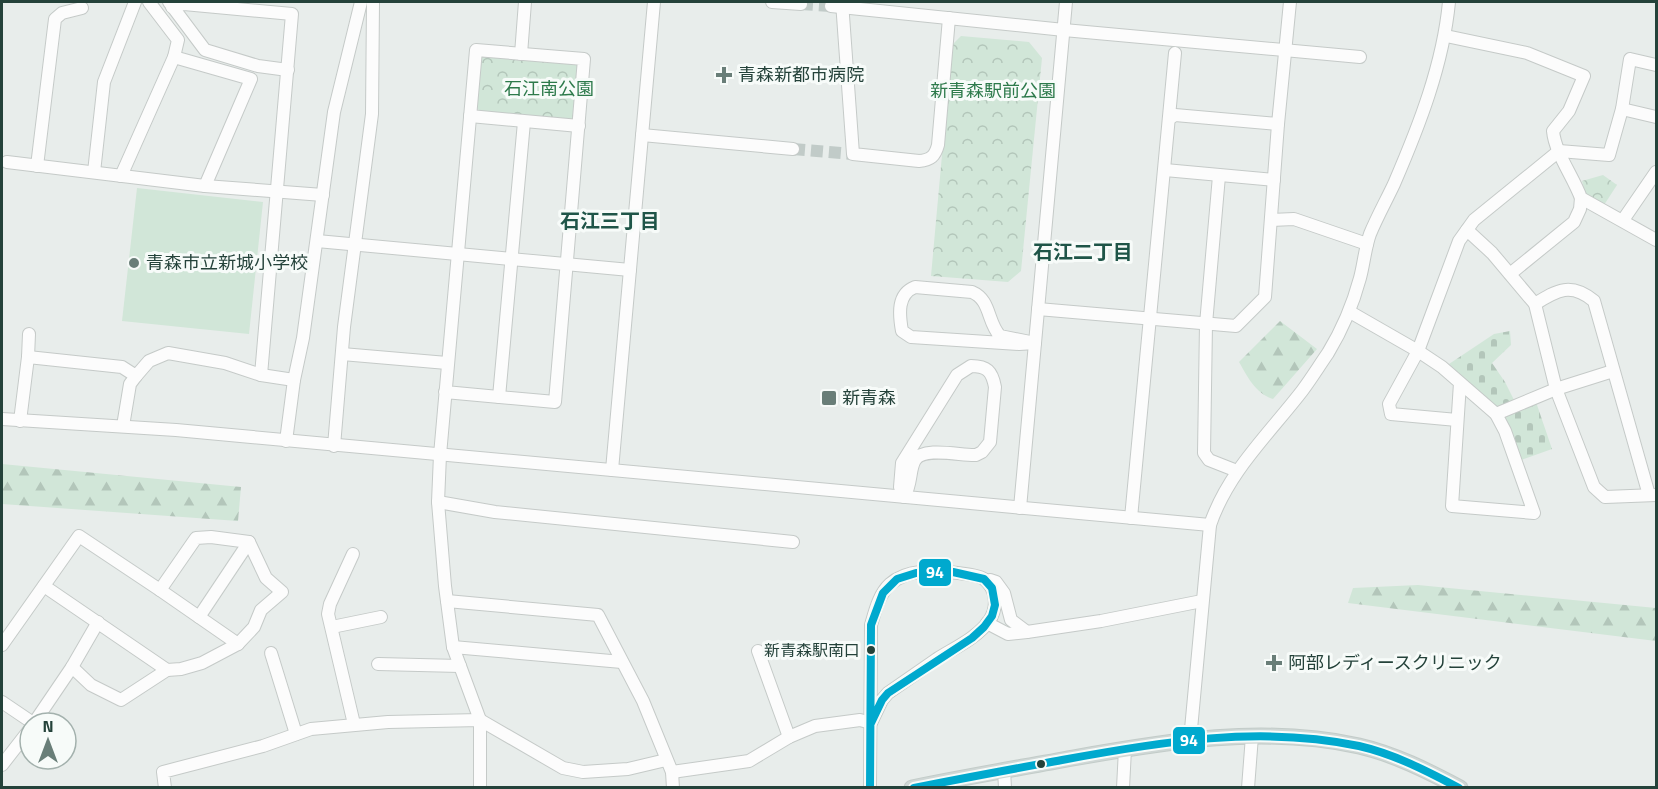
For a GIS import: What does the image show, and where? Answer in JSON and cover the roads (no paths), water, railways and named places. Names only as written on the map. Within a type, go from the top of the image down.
[{"type":"main road","points":[[912,788],[1125,748],[1190,740],[1252,736],[1300,737],[1362,747],[1399,759],[1460,788]]},
{"type":"street","points":[[94,172],[104,82],[135,2]]},
{"type":"street","points":[[121,176],[174,57],[178,40],[149,2]]},
{"type":"street","points":[[286,441],[294,380],[303,338],[334,112],[361,2]]},
{"type":"street","points":[[334,446],[344,327],[372,114],[373,2]]},
{"type":"street","points":[[521,54],[525,2]]},
{"type":"street","points":[[612,470],[654,2]]},
{"type":"street","points":[[772,2],[801,4]]},
{"type":"street","points":[[1020,508],[1066,2]]},
{"type":"street","points":[[1038,309],[1236,326],[1265,297],[1290,2]]},
{"type":"street","points":[[1190,740],[1209,525],[1217,504],[1237,471],[1303,390],[1329,351],[1350,312],[1361,276],[1367,244],[1418,123],[1446,36],[1449,2]]},
{"type":"street","points":[[170,4],[205,50],[258,66],[288,70]]},
{"type":"street","points":[[170,4],[292,14],[261,375]]},
{"type":"street","points":[[950,18],[938,145],[935,154],[929,160],[920,161],[853,154],[838,5],[1064,30],[1360,57]]},
{"type":"street","points":[[37,166],[55,19],[62,13],[82,8]]},
{"type":"street","points":[[1446,36],[1527,53],[1584,76],[1569,111],[1553,131],[1554,142],[1575,180],[1581,198],[1580,209],[1574,222],[1510,274]]},
{"type":"street","points":[[445,392],[555,402],[584,59],[476,50],[447,363],[440,455],[438,502],[453,647],[480,720],[480,788]]},
{"type":"street","points":[[1131,518],[1175,53]]},
{"type":"street","points":[[174,57],[251,79],[205,186]]},
{"type":"street","points":[[1457,420],[1391,414],[1389,404],[1418,351],[1459,241],[1474,220],[1559,151],[1609,155],[1622,109],[1630,59],[1656,64]]},
{"type":"street","points":[[1622,109],[1656,117]]},
{"type":"street","points":[[1170,117],[1175,115],[1278,124]]},
{"type":"street","points":[[470,116],[579,126]]},
{"type":"street","points":[[499,397],[524,122]]},
{"type":"street","points":[[642,135],[793,149]]},
{"type":"street","points":[[7,162],[205,186],[323,195]]},
{"type":"street","points":[[1165,170],[1274,180]]},
{"type":"street","points":[[1219,176],[1206,324],[1204,453],[1209,460],[1237,471]]},
{"type":"street","points":[[1623,220],[1654,180]]},
{"type":"street","points":[[1581,198],[1656,240]]},
{"type":"street","points":[[1271,220],[1294,219],[1367,244]]},
{"type":"street","points":[[1467,230],[1492,253],[1535,304],[1556,389],[1594,487],[1605,497],[1652,495],[1613,371],[1594,301],[1585,294],[1573,290],[1558,290],[1535,304]]},
{"type":"street","points":[[316,241],[630,270]]},
{"type":"street","points":[[915,287],[972,292],[986,303],[993,327],[1000,336],[1035,343],[912,337],[903,331],[900,320],[902,297],[907,290],[915,287]]},
{"type":"street","points":[[1350,312],[1418,351],[1460,383],[1496,414],[1534,513],[1452,506],[1460,383]]},
{"type":"street","points":[[20,421],[29,334]]},
{"type":"street","points":[[123,426],[130,384],[149,361],[168,352],[225,363],[261,375],[294,380]]},
{"type":"street","points":[[342,354],[447,363]]},
{"type":"street","points":[[28,357],[122,367],[136,376]]},
{"type":"street","points":[[971,366],[982,366],[990,371],[995,387],[990,442],[987,447],[976,455],[928,452],[920,455],[915,461],[910,488],[904,497],[900,487],[902,463],[957,375],[971,366]]},
{"type":"street","points":[[1496,414],[1556,389],[1613,371]]},
{"type":"street","points":[[2,419],[123,426],[1209,525]]},
{"type":"street","points":[[438,502],[506,513],[793,542]]},
{"type":"street","points":[[4,637],[79,536],[238,644]]},
{"type":"street","points":[[160,590],[196,538],[211,537],[249,542]]},
{"type":"street","points":[[199,617],[249,542]]},
{"type":"street","points":[[72,667],[91,685],[121,700],[167,670],[202,663],[238,644],[254,627],[261,610],[282,592],[266,578],[249,542]]},
{"type":"street","points":[[354,554],[330,604],[328,614],[354,724]]},
{"type":"street","points":[[870,788],[871,625],[877,606],[889,585],[909,574],[921,571],[968,575],[996,582],[1004,593],[1011,620],[1027,632]]},
{"type":"street","points":[[871,723],[888,693],[965,642],[987,623],[994,611],[995,599],[992,590],[983,579]]},
{"type":"street","points":[[44,586],[167,670]]},
{"type":"street","points":[[447,601],[598,615],[643,701],[669,766],[673,788]]},
{"type":"street","points":[[987,623],[1008,634],[1101,621],[1202,601]]},
{"type":"street","points":[[332,627],[381,617]]},
{"type":"street","points":[[42,711],[72,667],[98,622]]},
{"type":"street","points":[[453,647],[622,662]]},
{"type":"street","points":[[758,651],[789,737]]},
{"type":"street","points":[[271,653],[296,734]]},
{"type":"street","points":[[378,664],[460,666]]},
{"type":"street","points":[[2,702],[18,712]]},
{"type":"street","points":[[165,788],[163,772],[263,746],[311,729],[354,724],[480,720],[563,768],[583,772],[749,761],[789,737],[815,726],[860,720],[871,723]]},
{"type":"street","points":[[1248,788],[1252,736]]},
{"type":"street","points":[[2,765],[18,744]]},
{"type":"street","points":[[1123,788],[1125,748]]},
{"type":"street","points":[[1005,770],[1005,788]]},
{"type":"tunnel","points":[[801,4],[831,6]]},
{"type":"tunnel","points":[[793,149],[853,154]]},
{"type":"place","name":"青森新都市病院","points":[[724,75]]},
{"type":"place","name":"青森市立新城小学校","points":[[134,263]]},
{"type":"place","name":"新青森","points":[[829,398]]},
{"type":"place","name":"新青森駅南口","points":[[871,650]]},
{"type":"place","name":"阿部レディースクリニック","points":[[1274,663]]},
{"type":"district","name":"石江三丁目","points":[[610,221]]},
{"type":"district","name":"石江二丁目","points":[[1083,252]]},
{"type":"park label","name":"石江南公園","points":[[549,89]]},
{"type":"park label","name":"新青森駅前公園","points":[[993,91]]}]
